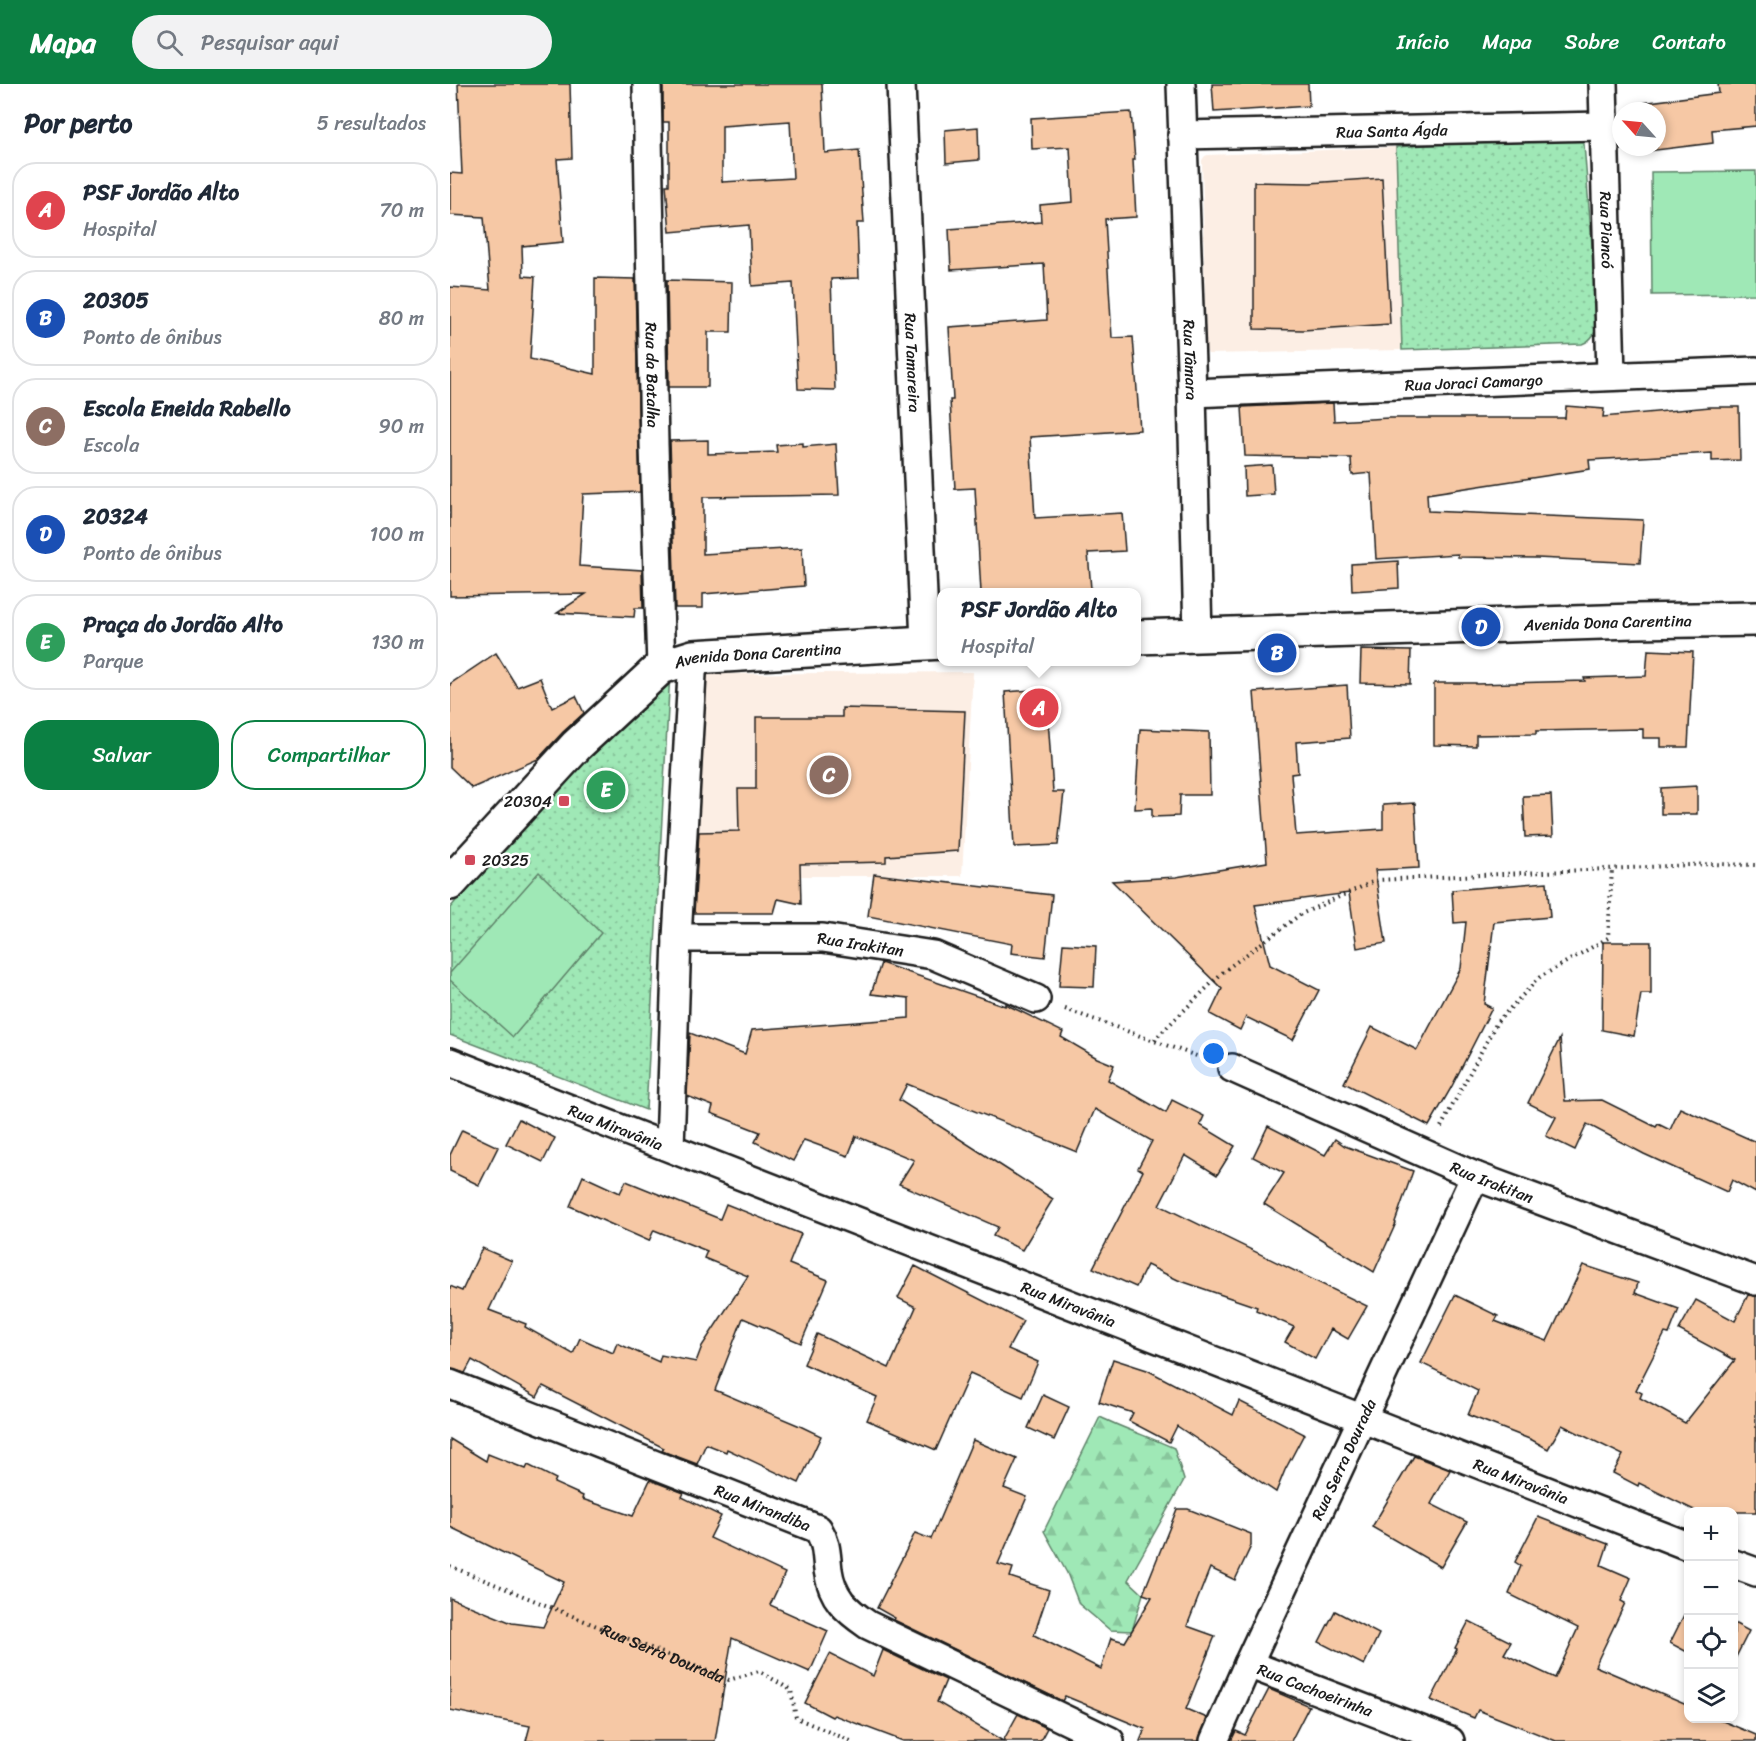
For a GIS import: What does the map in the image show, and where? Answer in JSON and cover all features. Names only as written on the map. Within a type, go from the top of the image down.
[{"type":"street","name":"Rua da Batalha","points":[[647,84],[661,667]]},
{"type":"street","name":"Rua Tamareira","points":[[901,84],[933,642]]},
{"type":"street","name":"Rua Tâmara","points":[[1181,84],[1198,636]]},
{"type":"street","name":"Rua Piancó","points":[[1603,84],[1611,375]]},
{"type":"street","name":"Rua Santa Ágda","points":[[1182,135],[1604,126]]},
{"type":"street","name":"Rua Joraci Camargo","points":[[1192,393],[1756,371]]},
{"type":"street","name":"Avenida Dona Carentina","points":[[1141,637],[1756,619]]},
{"type":"street","name":"Avenida Dona Carentina","points":[[450,883],[577,745],[661,667],[693,657],[933,642]]},
{"type":"street","points":[[670,1147],[677,938],[693,657]]},
{"type":"street","name":"Rua Irakitan","points":[[677,938],[823,938],[933,955],[1036,999]]},
{"type":"street","name":"Rua Miravânia","points":[[450,1062],[1684,1544]]},
{"type":"street","name":"Rua Irakitan","points":[[1232,1068],[1475,1176],[1756,1281]]},
{"type":"street","name":"Rua Serra Dourada","points":[[1214,1741],[1475,1176]]},
{"type":"street","name":"Rua Mirandiba","points":[[450,1384],[818,1529],[826,1546],[828,1572],[836,1594],[848,1611],[868,1625],[1110,1741]]},
{"type":"street","points":[[1738,1565],[1756,1572]]},
{"type":"street","name":"Rua Cachoeirinha","points":[[1248,1664],[1450,1741]]},
{"type":"path","points":[[1154,1040],[1224,971],[1301,914],[1377,880],[1710,864],[1756,865]]},
{"type":"path","points":[[1426,1154],[1497,1022],[1540,977],[1608,938],[1612,869]]},
{"type":"path","points":[[1036,999],[1232,1068]]},
{"type":"path","name":"Rua Serra Dourada","points":[[450,1566],[729,1680],[759,1671],[791,1690],[796,1718],[851,1741]]},
{"type":"shaded area","points":[[1396,147],[1402,350],[1208,354],[1206,349],[1202,160],[1205,156]]},
{"type":"shaded area","points":[[973,672],[962,876],[689,876],[692,674]]},
{"type":"green space","points":[[1572,135],[1580,138],[1584,144],[1598,321],[1591,338],[1582,344],[1402,350],[1396,147]]},
{"type":"green space","points":[[1756,171],[1756,294],[1652,295],[1651,172]]},
{"type":"green space","points":[[649,669],[670,672],[646,1110],[450,1035],[450,908]]},
{"type":"green space","points":[[539,872],[601,933],[513,1037],[450,980],[450,973]]},
{"type":"green space","points":[[1100,1417],[1174,1448],[1184,1480],[1128,1580],[1143,1594],[1132,1631],[1110,1630],[1079,1604],[1067,1573],[1044,1531]]},
{"type":"building","points":[[458,84],[570,84],[572,158],[557,159],[563,242],[522,246],[523,276],[535,277],[530,359],[595,374],[595,278],[635,279],[640,492],[583,494],[579,566],[642,570],[643,608],[635,608],[634,617],[557,613],[586,594],[450,596],[450,287],[490,290],[484,217],[450,215],[450,173],[462,174]]},
{"type":"building","points":[[663,84],[822,84],[825,153],[859,150],[864,223],[857,223],[859,278],[831,279],[835,390],[798,389],[793,283],[752,286],[749,225],[670,232],[666,185],[669,185],[669,122],[663,122]],"holes":[[[790,121],[793,178],[722,182],[722,126]]]},
{"type":"building","points":[[1212,84],[1308,84],[1309,106],[1214,112]]},
{"type":"building","points":[[1718,84],[1756,84],[1756,126],[1712,130],[1713,143],[1666,149],[1666,102],[1650,102],[1719,93]]},
{"type":"building","points":[[1131,112],[1136,217],[1105,219],[1112,338],[1133,337],[1140,430],[1030,437],[1035,518],[1122,513],[1125,551],[1088,553],[1091,588],[981,588],[975,488],[955,489],[949,327],[1047,320],[1044,264],[951,270],[949,229],[1041,222],[1040,205],[1073,202],[1070,147],[1032,149],[1031,118]]},
{"type":"building","points":[[978,127],[979,160],[946,163],[945,130]]},
{"type":"building","points":[[1382,178],[1390,324],[1303,330],[1254,329],[1254,182],[1310,183]]},
{"type":"building","points":[[667,280],[732,282],[731,332],[708,332],[708,387],[669,387]]},
{"type":"building","points":[[1333,403],[1334,421],[1389,418],[1565,418],[1566,406],[1604,409],[1603,417],[1710,407],[1739,407],[1740,460],[1712,461],[1712,453],[1589,460],[1590,469],[1427,494],[1428,511],[1643,520],[1640,563],[1458,557],[1458,554],[1376,559],[1371,473],[1352,475],[1351,458],[1245,456],[1242,407]]},
{"type":"building","points":[[708,440],[708,454],[777,452],[776,445],[803,443],[803,447],[836,444],[839,495],[703,497],[703,554],[802,548],[804,586],[703,594],[703,608],[675,608],[670,441]]},
{"type":"building","points":[[1272,465],[1274,494],[1245,496],[1244,467]]},
{"type":"building","points":[[1398,561],[1399,588],[1352,591],[1351,564]]},
{"type":"building","points":[[1361,650],[1411,651],[1410,684],[1360,683]]},
{"type":"building","points":[[1648,650],[1693,652],[1688,747],[1661,747],[1661,738],[1643,738],[1643,729],[1536,731],[1536,734],[1476,735],[1476,746],[1434,745],[1434,683],[1585,681],[1584,678],[1646,676]]},
{"type":"building","points":[[496,653],[517,687],[540,678],[552,708],[576,696],[584,713],[538,759],[472,788],[450,767],[450,684]]},
{"type":"building","points":[[1347,685],[1350,738],[1296,742],[1298,773],[1291,774],[1296,835],[1383,829],[1383,805],[1415,803],[1419,868],[1375,870],[1386,943],[1357,948],[1349,893],[1255,905],[1270,965],[1319,990],[1293,1040],[1246,1017],[1240,1030],[1210,1014],[1222,989],[1112,881],[1176,877],[1267,862],[1254,692]]},
{"type":"building","points":[[1046,689],[1053,792],[1064,792],[1058,845],[1014,847],[1005,692]]},
{"type":"building","points":[[842,708],[965,711],[958,851],[886,856],[886,862],[800,864],[801,904],[778,899],[774,913],[694,913],[699,832],[739,831],[738,789],[756,789],[756,717],[842,717]]},
{"type":"building","points":[[1140,729],[1209,732],[1210,795],[1180,795],[1179,816],[1152,817],[1152,808],[1135,809]]},
{"type":"building","points":[[1697,786],[1697,814],[1661,814],[1661,788]]},
{"type":"building","points":[[1551,795],[1553,836],[1525,837],[1523,796]]},
{"type":"building","points":[[874,874],[1052,895],[1045,957],[1011,953],[1012,944],[868,916]]},
{"type":"building","points":[[1547,882],[1550,917],[1494,922],[1484,1004],[1492,1008],[1429,1126],[1344,1083],[1372,1027],[1417,1050],[1461,968],[1466,922],[1454,923],[1452,890]]},
{"type":"building","points":[[1603,942],[1651,942],[1651,994],[1641,994],[1634,1036],[1602,1030]]},
{"type":"building","points":[[1063,944],[1096,946],[1094,987],[1059,986]]},
{"type":"building","points":[[881,963],[1005,1006],[1005,1004],[1063,1032],[1061,1037],[1114,1065],[1108,1080],[1166,1113],[1172,1100],[1204,1116],[1200,1125],[1235,1146],[1217,1175],[1185,1155],[1159,1205],[1367,1306],[1348,1339],[1331,1329],[1315,1359],[1285,1342],[1294,1327],[1256,1310],[1257,1307],[1178,1280],[1147,1265],[1136,1287],[1093,1268],[1143,1171],[1138,1168],[1152,1141],[1095,1109],[1077,1152],[907,1084],[899,1100],[1053,1199],[1022,1250],[993,1236],[998,1227],[899,1184],[914,1160],[856,1136],[848,1156],[804,1140],[793,1161],[755,1142],[760,1132],[711,1113],[713,1106],[687,1096],[690,1033],[745,1054],[752,1030],[909,1018],[909,998],[871,994]]},
{"type":"building","points":[[1560,1038],[1565,1101],[1602,1100],[1656,1127],[1658,1124],[1670,1130],[1680,1108],[1756,1142],[1756,1193],[1732,1180],[1727,1192],[1644,1154],[1587,1124],[1575,1150],[1546,1136],[1556,1117],[1528,1103]]},
{"type":"building","points":[[519,1119],[555,1138],[543,1162],[506,1144]]},
{"type":"building","points":[[1268,1126],[1325,1155],[1335,1139],[1345,1146],[1413,1171],[1396,1223],[1374,1272],[1264,1204],[1284,1173],[1253,1157]]},
{"type":"building","points":[[462,1130],[498,1147],[479,1185],[450,1171],[450,1155]]},
{"type":"building","points":[[583,1176],[620,1193],[626,1181],[720,1219],[726,1204],[801,1234],[789,1264],[828,1280],[801,1343],[743,1318],[715,1390],[821,1436],[799,1483],[727,1449],[726,1452],[706,1444],[697,1464],[662,1451],[664,1448],[543,1386],[537,1397],[472,1360],[465,1373],[450,1369],[450,1286],[462,1291],[482,1248],[512,1261],[489,1310],[526,1324],[525,1327],[573,1354],[580,1338],[613,1353],[617,1343],[659,1362],[661,1355],[696,1362],[702,1346],[748,1276],[704,1258],[707,1251],[654,1230],[649,1241],[570,1206]]},
{"type":"building","points":[[1583,1265],[1638,1283],[1635,1293],[1679,1309],[1669,1334],[1665,1333],[1636,1390],[1642,1393],[1640,1398],[1685,1423],[1735,1360],[1679,1330],[1696,1300],[1735,1321],[1748,1295],[1756,1296],[1756,1512],[1738,1512],[1738,1507],[1688,1507],[1639,1483],[1638,1486],[1613,1473],[1623,1455],[1562,1425],[1548,1449],[1532,1440],[1468,1415],[1478,1391],[1421,1363],[1455,1295],[1498,1316],[1495,1321],[1547,1341]]},
{"type":"building","points":[[915,1266],[1023,1321],[1008,1349],[1038,1362],[1023,1397],[970,1373],[936,1450],[867,1420],[877,1397],[804,1364],[817,1334],[889,1368],[916,1307],[898,1298]]},
{"type":"building","points":[[1113,1359],[1147,1370],[1233,1415],[1239,1401],[1304,1434],[1276,1492],[1177,1426],[1169,1442],[1129,1421],[1133,1413],[1099,1402]]},
{"type":"building","points":[[1043,1395],[1069,1407],[1054,1440],[1028,1428]]},
{"type":"building","points":[[450,1439],[486,1461],[488,1454],[526,1469],[528,1465],[556,1479],[554,1483],[583,1496],[582,1499],[633,1516],[650,1480],[684,1493],[682,1497],[721,1516],[710,1538],[785,1573],[770,1605],[828,1631],[810,1672],[732,1638],[715,1741],[526,1741],[530,1726],[450,1710],[450,1598],[512,1623],[543,1627],[564,1582],[450,1527]]},
{"type":"building","points":[[973,1440],[1017,1459],[1004,1488],[1027,1497],[998,1564],[1013,1568],[1010,1577],[1049,1590],[1034,1635],[1101,1669],[1111,1638],[1125,1642],[1152,1597],[1143,1594],[1177,1509],[1188,1509],[1251,1534],[1251,1546],[1235,1580],[1210,1568],[1187,1626],[1215,1636],[1186,1709],[1207,1718],[1199,1741],[1140,1741],[1145,1729],[1065,1696],[1062,1701],[894,1620],[895,1618],[877,1608],[915,1533],[931,1539]]},
{"type":"building","points":[[1414,1456],[1450,1470],[1431,1504],[1467,1522],[1441,1567],[1372,1527]]},
{"type":"building","points":[[1538,1517],[1608,1544],[1601,1565],[1631,1578],[1621,1601],[1625,1603],[1595,1666],[1684,1704],[1684,1723],[1728,1723],[1756,1735],[1756,1741],[1556,1741],[1478,1710],[1474,1718],[1431,1700],[1469,1621],[1511,1642],[1504,1654],[1555,1678],[1578,1628],[1509,1594],[1521,1566],[1515,1562]]},
{"type":"building","points":[[1335,1611],[1379,1634],[1364,1665],[1319,1642]]},
{"type":"building","points":[[1684,1615],[1684,1650],[1670,1643]]},
{"type":"building","points":[[1738,1625],[1749,1631],[1738,1653]]},
{"type":"building","points":[[883,1650],[946,1680],[937,1702],[1003,1741],[903,1741],[834,1715],[832,1717],[805,1703],[830,1654],[873,1676]]},
{"type":"building","points":[[1269,1689],[1309,1706],[1291,1741],[1231,1741],[1236,1731],[1245,1735]]},
{"type":"building","points":[[1018,1714],[1047,1728],[1040,1741],[1003,1741]]},
{"type":"place","name":"20324","points":[[1481,627]]},
{"type":"place","name":"20305","points":[[1277,653]]},
{"type":"place","name":"PSF Jordão Alto","points":[[1039,708]]},
{"type":"place","name":"Escola Eneida Rabello","points":[[829,775]]},
{"type":"place","name":"Praça do Jordão Alto","points":[[606,790]]},
{"type":"place","name":"20304","points":[[564,801]]},
{"type":"place","name":"20325","points":[[470,860]]}]
